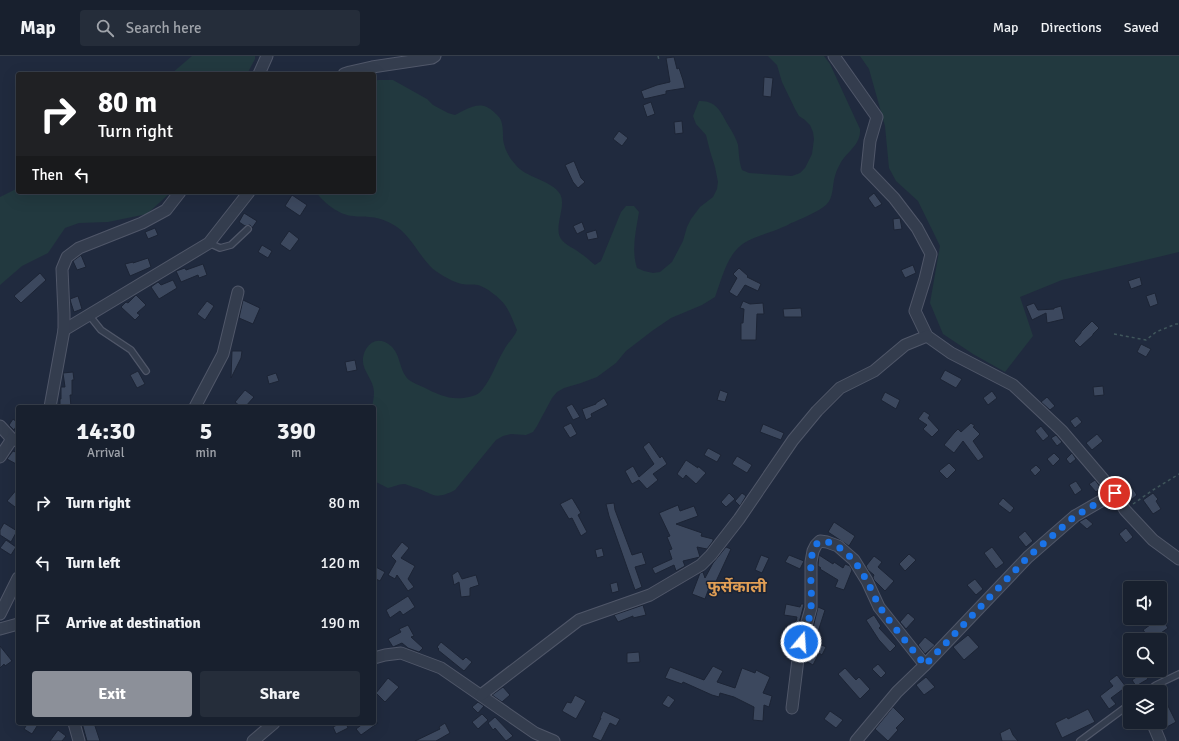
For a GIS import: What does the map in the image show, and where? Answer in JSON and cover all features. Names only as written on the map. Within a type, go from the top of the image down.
[{"type":"street","points":[[260,72],[267,56]]},
{"type":"street","points":[[352,72],[372,67],[432,58],[436,56]]},
{"type":"street","points":[[834,56],[877,117],[870,141],[867,170],[894,198],[917,228],[931,254],[926,279],[915,312],[926,336],[951,353],[1013,385],[1062,431],[1115,493],[1125,510],[1153,540],[1179,559]]},
{"type":"street","points":[[50,405],[64,330],[62,269],[66,257],[79,248],[142,223],[166,210],[178,194]]},
{"type":"street","points":[[64,330],[209,243],[247,194]]},
{"type":"street","points":[[196,405],[223,354],[238,292]]},
{"type":"street","points":[[481,695],[579,620],[650,595],[701,565],[711,555],[739,519],[792,440],[840,388],[874,372],[905,345],[926,336]]},
{"type":"street","points":[[0,426],[15,440],[0,457]]},
{"type":"street","points":[[856,741],[897,692],[925,665],[1028,557],[1075,516],[1115,493]]},
{"type":"street","points":[[792,708],[799,651],[811,608],[811,562],[813,551],[820,541],[838,546],[854,560],[879,607],[925,665]]},
{"type":"street","points":[[0,614],[16,582]]},
{"type":"street","points":[[0,629],[16,625]]},
{"type":"street","points":[[376,657],[401,653],[441,668],[535,732],[554,741]]},
{"type":"street","points":[[75,725],[79,741]]},
{"type":"street","points":[[253,741],[272,725]]},
{"type":"street","points":[[1155,729],[1160,741]]},
{"type":"lane","points":[[209,243],[220,248],[230,246],[248,229]]},
{"type":"lane","points":[[89,315],[101,330],[131,350],[146,371]]},
{"type":"lane","points":[[1156,685],[1179,674]]},
{"type":"lane","points":[[1080,741],[1123,709]]},
{"type":"path","points":[[658,56],[660,60]]},
{"type":"path","points":[[1114,334],[1146,340],[1156,332],[1179,324]]},
{"type":"path","points":[[1125,510],[1179,474]]},
{"type":"green space","points":[[192,56],[255,56],[248,72],[173,72]]},
{"type":"green space","points":[[768,56],[824,56],[830,64],[860,129],[857,143],[841,162],[837,170],[832,195],[829,202],[815,212],[786,226],[744,243],[734,252],[724,270],[715,297],[702,305],[671,318],[626,351],[616,363],[597,377],[564,388],[557,392],[552,398],[533,432],[526,435],[511,434],[496,440],[455,490],[447,494],[437,496],[405,484],[388,488],[376,482],[376,405],[372,405],[374,398],[373,386],[363,361],[363,356],[368,346],[377,341],[388,343],[397,354],[403,372],[409,380],[440,395],[451,398],[463,398],[475,395],[482,390],[489,381],[501,355],[517,330],[503,302],[489,290],[481,286],[459,283],[447,278],[433,269],[404,233],[398,228],[378,218],[348,215],[337,211],[318,194],[376,194],[376,80],[393,80],[427,99],[433,105],[455,115],[479,105],[489,108],[494,112],[501,120],[504,146],[513,162],[519,169],[551,185],[560,194],[562,204],[558,229],[561,239],[595,265],[601,261],[621,212],[626,206],[634,206],[639,212],[635,233],[635,261],[637,268],[653,273],[660,272],[672,262],[683,241],[691,219],[700,207],[713,197],[717,189],[718,182],[715,167],[706,135],[696,124],[693,116],[699,101],[710,102],[723,116],[737,142],[742,170],[749,173],[792,176],[800,173],[805,168],[812,154],[814,139],[813,132],[810,125],[799,116],[795,109],[782,82],[777,65]]},
{"type":"green space","points":[[860,56],[1179,56],[1179,252],[1062,280],[1020,297],[1033,336],[1005,372],[973,354],[943,334],[930,303],[940,246],[918,201],[896,181],[889,168],[885,126],[869,69]]},
{"type":"green space","points":[[16,189],[16,194],[169,194],[147,214],[108,222],[79,223],[65,228],[48,253],[22,266],[0,285],[0,197]]},
{"type":"building","points":[[674,57],[685,88],[666,91],[666,94],[644,99],[641,91],[670,82],[666,58]]},
{"type":"building","points":[[764,77],[773,78],[771,97],[763,96]]},
{"type":"building","points":[[651,102],[655,114],[647,117],[643,105]]},
{"type":"building","points":[[682,121],[683,133],[675,134],[674,122]]},
{"type":"building","points":[[619,131],[628,138],[622,146],[613,139]]},
{"type":"building","points":[[574,161],[581,178],[585,182],[578,188],[573,182],[565,165]]},
{"type":"building","points":[[874,193],[882,204],[875,208],[868,198]]},
{"type":"building","points":[[292,195],[307,205],[300,216],[285,206]]},
{"type":"building","points":[[244,213],[257,221],[252,228],[250,225],[245,226],[239,222]]},
{"type":"building","points":[[900,218],[902,229],[894,230],[893,219]]},
{"type":"building","points":[[582,222],[585,230],[577,234],[573,226]]},
{"type":"building","points":[[155,228],[158,235],[148,239],[145,232]]},
{"type":"building","points":[[596,230],[598,238],[588,240],[586,233]]},
{"type":"building","points":[[289,231],[299,239],[290,251],[280,244]]},
{"type":"building","points":[[262,245],[272,251],[268,258],[258,252]]},
{"type":"building","points":[[81,255],[86,267],[77,270],[73,261]]},
{"type":"building","points":[[148,258],[151,267],[130,276],[125,264]]},
{"type":"building","points":[[203,264],[207,275],[199,278],[198,275],[181,282],[176,271],[185,268],[186,270]]},
{"type":"building","points":[[913,265],[916,273],[905,278],[901,270]]},
{"type":"building","points":[[739,268],[748,276],[747,277],[761,284],[758,291],[745,285],[737,297],[729,292],[737,278],[733,274]]},
{"type":"building","points":[[40,273],[46,280],[21,303],[14,296]]},
{"type":"building","points":[[1140,277],[1142,285],[1131,289],[1128,281]]},
{"type":"building","points":[[173,280],[177,288],[159,299],[151,287],[158,282],[161,285]]},
{"type":"building","points":[[1155,293],[1158,304],[1150,307],[1146,296]]},
{"type":"building","points":[[136,295],[146,305],[137,313],[140,315],[135,320],[121,307],[126,302],[128,303]]},
{"type":"building","points":[[78,296],[82,309],[74,312],[70,299]]},
{"type":"building","points":[[243,300],[260,308],[253,324],[239,318]]},
{"type":"building","points":[[207,301],[214,306],[205,320],[197,314]]},
{"type":"building","points":[[743,301],[750,304],[763,303],[764,314],[757,314],[756,340],[741,340],[741,323],[743,323],[744,309],[740,308]]},
{"type":"building","points":[[1034,303],[1038,310],[1054,309],[1061,306],[1064,319],[1047,323],[1046,313],[1032,320],[1026,306]]},
{"type":"building","points":[[801,308],[802,317],[784,317],[783,309]]},
{"type":"building","points":[[1092,321],[1099,328],[1080,347],[1074,341]]},
{"type":"building","points":[[1141,344],[1151,349],[1146,357],[1137,352]]},
{"type":"building","points":[[232,351],[242,351],[241,358],[231,378]]},
{"type":"building","points":[[355,360],[357,370],[347,372],[345,362]]},
{"type":"building","points":[[945,370],[962,379],[956,388],[940,379]]},
{"type":"building","points":[[138,371],[145,384],[137,388],[130,375]]},
{"type":"building","points":[[73,372],[74,380],[72,380],[72,395],[70,395],[71,405],[60,405],[61,387],[65,387],[63,373]]},
{"type":"building","points":[[276,373],[279,381],[269,384],[267,376]]},
{"type":"building","points":[[1103,386],[1104,395],[1094,396],[1093,387]]},
{"type":"building","points":[[245,390],[254,397],[247,405],[239,405],[235,402]]},
{"type":"building","points":[[720,390],[728,393],[725,402],[717,400]]},
{"type":"building","points":[[992,391],[997,398],[988,405],[983,398]]},
{"type":"building","points":[[885,392],[900,400],[896,409],[881,400]]},
{"type":"building","points":[[1047,397],[1055,406],[1050,410],[1041,402]]},
{"type":"building","points":[[604,398],[608,405],[591,414],[592,417],[586,420],[582,409],[596,404]]},
{"type":"building","points":[[572,404],[580,417],[573,420],[566,407]]},
{"type":"building","points":[[924,411],[930,415],[928,418],[939,430],[932,437],[923,429],[927,425],[918,419]]},
{"type":"building","points":[[1077,416],[1082,422],[1075,428],[1070,421]]},
{"type":"building","points":[[13,419],[16,421],[14,430],[9,425]]},
{"type":"building","points":[[571,423],[577,434],[570,438],[563,427]]},
{"type":"building","points":[[971,423],[980,434],[973,441],[984,457],[978,461],[963,441],[954,453],[944,445],[958,429],[961,432]]},
{"type":"building","points":[[763,424],[784,433],[781,440],[760,432]]},
{"type":"building","points":[[1041,426],[1049,436],[1043,441],[1035,431]]},
{"type":"building","points":[[1097,434],[1103,441],[1092,450],[1086,443]]},
{"type":"building","points":[[1056,435],[1062,442],[1057,446],[1051,438]]},
{"type":"building","points":[[649,442],[660,458],[662,456],[667,464],[653,474],[658,480],[647,489],[639,480],[632,484],[625,471],[633,466],[639,477],[654,464],[643,447]]},
{"type":"building","points":[[708,448],[721,455],[717,462],[704,455]]},
{"type":"building","points":[[13,451],[16,452],[16,464],[7,459]]},
{"type":"building","points":[[1054,453],[1060,459],[1053,466],[1047,459]]},
{"type":"building","points":[[1072,453],[1076,459],[1070,464],[1066,459]]},
{"type":"building","points":[[737,456],[752,465],[747,473],[732,464]]},
{"type":"building","points":[[686,460],[698,468],[698,466],[706,473],[696,484],[686,475],[683,479],[677,474]]},
{"type":"building","points":[[949,463],[956,470],[947,479],[939,471]]},
{"type":"building","points":[[1036,465],[1041,470],[1035,476],[1030,470]]},
{"type":"building","points":[[1095,480],[1101,488],[1096,492],[1089,484]]},
{"type":"building","points":[[1076,481],[1082,490],[1075,495],[1069,485]]},
{"type":"building","points":[[1131,486],[1137,495],[1131,500],[1124,491]]},
{"type":"building","points":[[16,490],[15,507],[7,501]]},
{"type":"building","points":[[729,493],[735,499],[726,507],[721,502]]},
{"type":"building","points":[[742,493],[746,496],[740,506],[735,501]]},
{"type":"building","points":[[1153,493],[1158,499],[1156,501],[1161,509],[1153,514],[1143,500]]},
{"type":"building","points":[[572,498],[581,513],[578,515],[587,532],[581,536],[572,518],[569,519],[560,504]]},
{"type":"building","points":[[1003,498],[1014,508],[1010,513],[998,504]]},
{"type":"building","points":[[614,503],[615,510],[632,555],[642,552],[646,564],[635,567],[642,587],[635,590],[606,504]]},
{"type":"building","points":[[678,505],[680,511],[694,506],[698,516],[676,524],[702,533],[701,536],[713,539],[713,541],[707,549],[697,547],[700,557],[683,561],[685,566],[676,571],[674,565],[655,574],[652,568],[672,559],[669,550],[672,549],[667,537],[670,536],[659,513]]},
{"type":"building","points":[[1086,518],[1093,524],[1087,529],[1079,522]]},
{"type":"building","points":[[834,522],[855,536],[849,546],[828,532]]},
{"type":"building","points":[[4,523],[16,530],[11,542],[0,535],[0,530]]},
{"type":"building","points":[[1126,528],[1133,537],[1126,543],[1119,534]]},
{"type":"building","points":[[1025,531],[1033,541],[1026,547],[1018,537]]},
{"type":"building","points":[[6,540],[16,547],[11,555],[0,548]]},
{"type":"building","points":[[402,542],[409,548],[401,558],[415,566],[408,579],[414,587],[408,591],[397,575],[395,579],[388,575],[396,561],[391,556]]},
{"type":"building","points":[[726,547],[731,549],[712,590],[709,588],[705,599],[692,594],[700,573],[703,572],[705,578],[713,563]]},
{"type":"building","points":[[992,547],[1004,563],[996,569],[984,553]]},
{"type":"building","points":[[602,548],[604,556],[597,558],[595,550]]},
{"type":"building","points":[[909,554],[916,560],[905,571],[899,564]]},
{"type":"building","points":[[761,555],[769,558],[762,573],[755,570]]},
{"type":"building","points":[[789,555],[804,561],[800,569],[785,562]]},
{"type":"building","points":[[819,555],[833,564],[834,562],[843,568],[845,564],[850,566],[852,570],[844,590],[835,587],[838,580],[820,569],[821,568],[818,566]]},
{"type":"building","points":[[874,556],[882,562],[878,567],[894,581],[885,591],[874,580],[874,575],[866,566]]},
{"type":"building","points":[[376,567],[385,572],[380,581],[376,579]]},
{"type":"building","points":[[458,571],[462,579],[476,575],[479,585],[470,588],[470,596],[461,597],[459,582],[454,585],[452,575]]},
{"type":"building","points":[[975,579],[983,589],[976,595],[967,585]]},
{"type":"building","points":[[617,582],[619,591],[612,593],[610,584]]},
{"type":"building","points":[[408,596],[415,607],[403,615],[400,611],[390,618],[386,610]]},
{"type":"building","points":[[786,604],[800,607],[801,604],[804,604],[797,631],[794,631],[797,617],[784,615]]},
{"type":"building","points":[[643,605],[646,615],[633,618],[633,616],[618,622],[614,615]]},
{"type":"building","points":[[818,607],[825,610],[816,638],[811,636]]},
{"type":"building","points":[[908,613],[915,619],[906,629],[900,622]]},
{"type":"building","points":[[874,615],[881,626],[879,628],[896,646],[890,652],[879,640],[866,620]]},
{"type":"building","points":[[408,625],[414,636],[411,637],[423,648],[419,652],[408,648],[402,643],[393,647],[388,639],[401,632],[399,629]]},
{"type":"building","points":[[1150,625],[1166,625],[1168,628],[1161,633],[1145,633],[1143,630]]},
{"type":"building","points":[[968,635],[979,647],[964,660],[953,647]]},
{"type":"building","points":[[925,637],[935,645],[925,654],[918,645]]},
{"type":"building","points":[[811,640],[826,647],[822,655],[819,653],[813,665],[806,661],[812,650],[807,648]]},
{"type":"building","points":[[441,642],[463,660],[466,657],[472,662],[464,671],[438,650],[439,649],[437,647]]},
{"type":"building","points":[[0,646],[12,661],[5,666],[4,664],[0,668]]},
{"type":"building","points":[[639,652],[640,662],[627,663],[627,653]]},
{"type":"building","points":[[878,664],[886,673],[881,678],[872,669]]},
{"type":"building","points":[[713,666],[723,671],[717,682],[735,688],[742,668],[755,673],[756,670],[770,677],[763,693],[772,696],[769,707],[764,705],[763,721],[753,720],[754,707],[734,697],[720,693],[719,697],[683,682],[682,684],[665,678],[670,667],[704,680]]},
{"type":"building","points":[[845,668],[856,680],[859,677],[870,689],[860,699],[838,674]]},
{"type":"building","points":[[1117,675],[1124,685],[1123,685],[1123,689],[1111,698],[1116,704],[1109,709],[1100,696],[1113,686],[1109,681]]},
{"type":"building","points":[[926,677],[935,687],[924,695],[916,685]]},
{"type":"building","points":[[1136,677],[1147,677],[1148,679],[1138,685],[1135,685],[1132,680]]},
{"type":"building","points":[[388,678],[399,687],[385,702],[376,693]]},
{"type":"building","points":[[503,687],[510,695],[502,702],[492,695]]},
{"type":"building","points":[[575,695],[586,701],[576,719],[562,711],[567,702],[571,703]]},
{"type":"building","points":[[668,695],[675,700],[669,708],[662,704]]},
{"type":"building","points":[[478,702],[484,706],[478,713],[472,707]]},
{"type":"building","points":[[1167,704],[1176,722],[1167,727]]},
{"type":"building","points":[[893,707],[905,719],[896,728],[898,730],[888,741],[875,729]]},
{"type":"building","points":[[1088,709],[1095,722],[1062,738],[1055,723],[1067,717],[1068,719]]},
{"type":"building","points":[[603,711],[620,719],[616,726],[610,723],[601,741],[592,737]]},
{"type":"building","points":[[830,711],[843,720],[836,728],[824,719]]},
{"type":"building","points":[[482,714],[488,720],[478,729],[472,722]]},
{"type":"building","points":[[495,717],[513,736],[506,741],[495,728],[493,730],[488,723]]},
{"type":"building","points":[[445,723],[450,733],[436,741],[415,741],[440,729],[439,727]]},
{"type":"building","points":[[27,725],[38,725],[32,734],[24,729]]},
{"type":"building","points":[[83,725],[95,725],[100,741],[87,741]]},
{"type":"building","points":[[337,725],[347,725],[348,728],[336,734],[333,727]]},
{"type":"building","points":[[361,725],[375,725],[361,735],[356,729]]},
{"type":"building","points":[[1010,728],[1018,741],[1002,741],[1000,733]]},
{"type":"building","points":[[58,730],[66,736],[62,741],[50,741]]},
{"type":"district","name":"फुर्सेकाली","points":[[737,586]]},
{"type":"route","points":[[801,642],[812,602],[811,562],[813,551],[820,541],[838,546],[854,560],[879,607],[925,665],[1028,557],[1075,516],[1115,493]]}]
